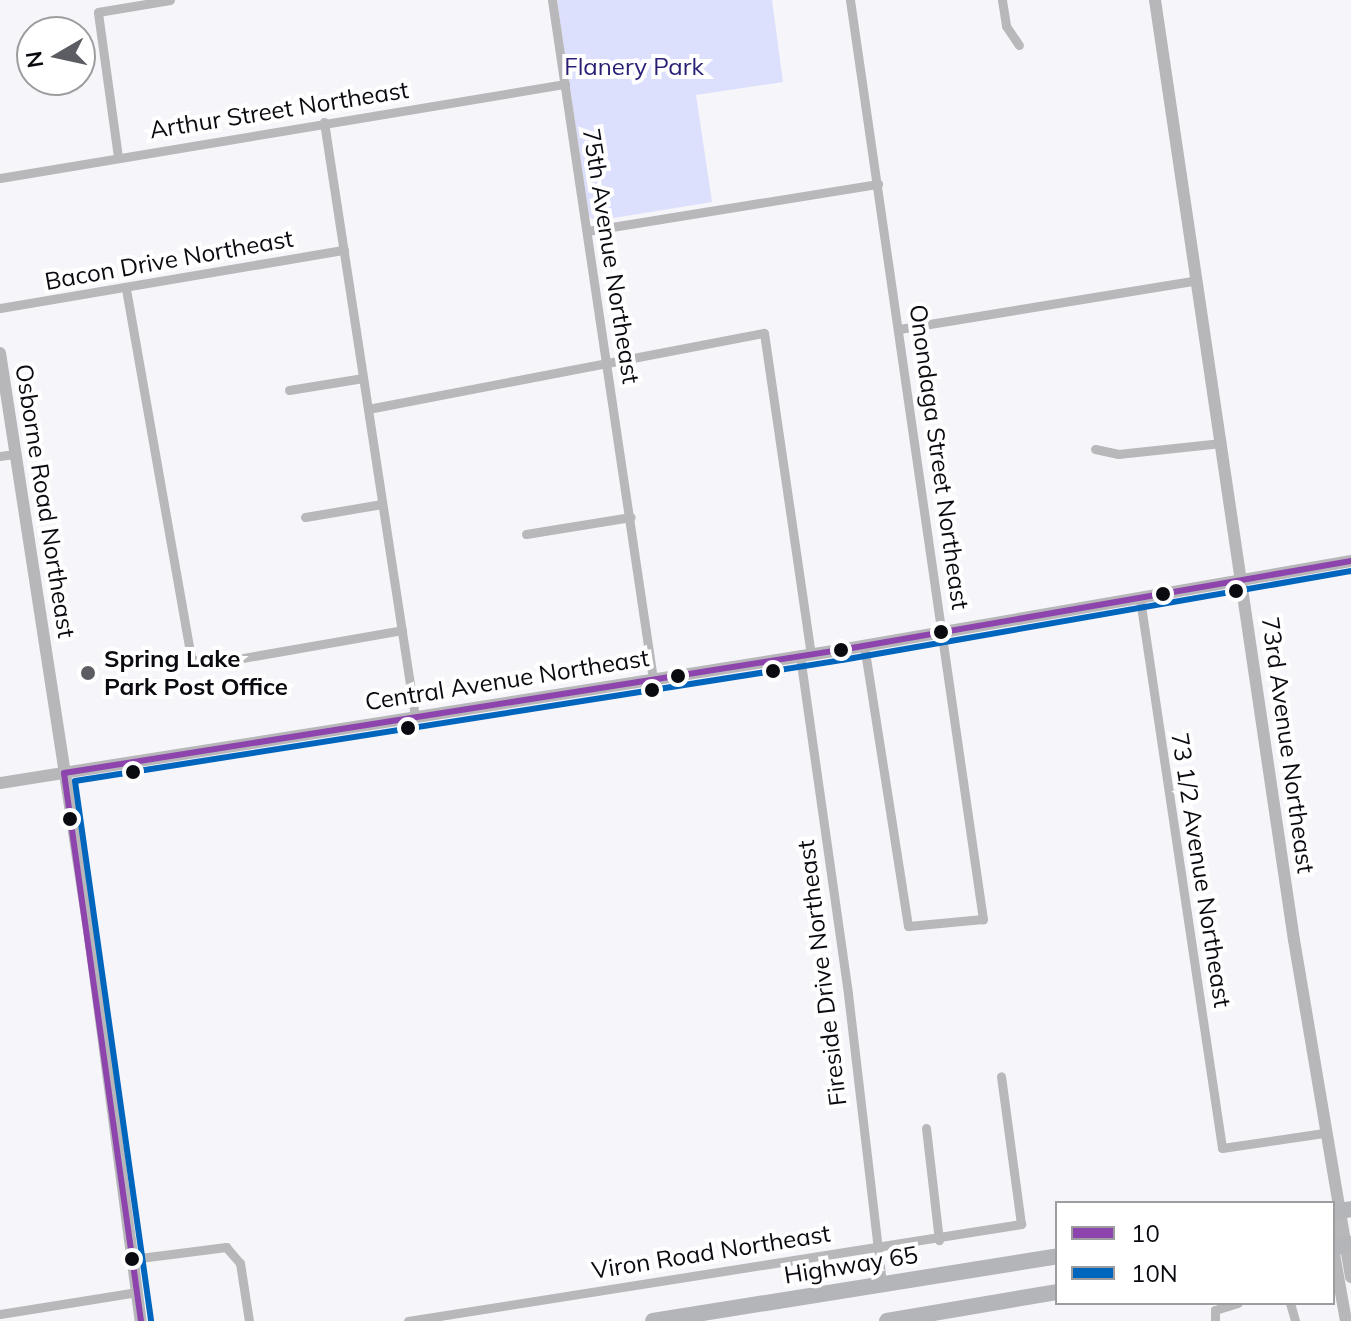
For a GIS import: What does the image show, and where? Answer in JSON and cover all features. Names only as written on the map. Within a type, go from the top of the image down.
[{"type":"highway","name":"Highway 65","points":[[653,1321],[1055,1256]]},
{"type":"highway","points":[[887,1321],[1055,1292]]},
{"type":"street","points":[[118,157],[98,12],[170,0]]},
{"type":"street","name":"75th Avenue Northeast","points":[[552,0],[653,679]]},
{"type":"street","name":"Onondaga Street Northeast","points":[[850,0],[983,919],[908,926],[864,646]]},
{"type":"street","points":[[1002,0],[1006,26],[1019,45]]},
{"type":"street","name":"73rd Avenue Northeast","points":[[1155,0],[1324,1133],[1340,1211],[1346,1321]]},
{"type":"street","name":"Arthur Street Northeast","points":[[0,178],[565,84]]},
{"type":"street","points":[[324,122],[415,717]]},
{"type":"street","points":[[587,231],[878,184]]},
{"type":"street","name":"Bacon Drive Northeast","points":[[0,308],[344,250]]},
{"type":"street","points":[[899,329],[1197,280]]},
{"type":"street","points":[[126,289],[191,659],[208,664],[402,630]]},
{"type":"street","name":"Fireside Drive Northeast","points":[[607,364],[764,333],[882,1285]]},
{"type":"street","name":"Osborne Road Northeast","points":[[0,353],[64,773],[141,1321]]},
{"type":"street","points":[[368,409],[607,364]]},
{"type":"street","points":[[289,390],[363,378]]},
{"type":"street","points":[[1095,449],[1118,454],[1221,443]]},
{"type":"street","points":[[0,456],[15,454]]},
{"type":"street","points":[[305,517],[382,504]]},
{"type":"street","points":[[526,534],[631,517]]},
{"type":"street","name":"Central Avenue Northeast","points":[[0,783],[805,656],[1351,561]]},
{"type":"street","name":"73 1/2 Avenue Northeast","points":[[1140,599],[1222,1148],[1324,1133]]},
{"type":"street","name":"Viron Road Northeast","points":[[408,1321],[875,1246],[939,1240],[1021,1224],[1001,1076]]},
{"type":"street","points":[[926,1128],[939,1240]]},
{"type":"street","name":"73rd Avenue Northeast","points":[[1341,1246],[1351,1277]]},
{"type":"street","points":[[132,1259],[226,1247],[240,1263],[249,1321]]},
{"type":"street","points":[[0,1314],[137,1292]]},
{"type":"street","points":[[1215,1321],[1215,1310],[1231,1305]]},
{"type":"green space","name":"Flanery Park","points":[[557,0],[772,0],[783,82],[696,95],[712,202],[595,221],[589,216]]},
{"type":"transit line","name":"10","points":[[141,1321],[64,773],[840,650],[1351,561]]},
{"type":"transit line","name":"10N","points":[[151,1320],[75,781],[842,660],[1351,571]]},
{"type":"place","name":"Spring Lake Park Post Office","points":[[88,673]]}]
